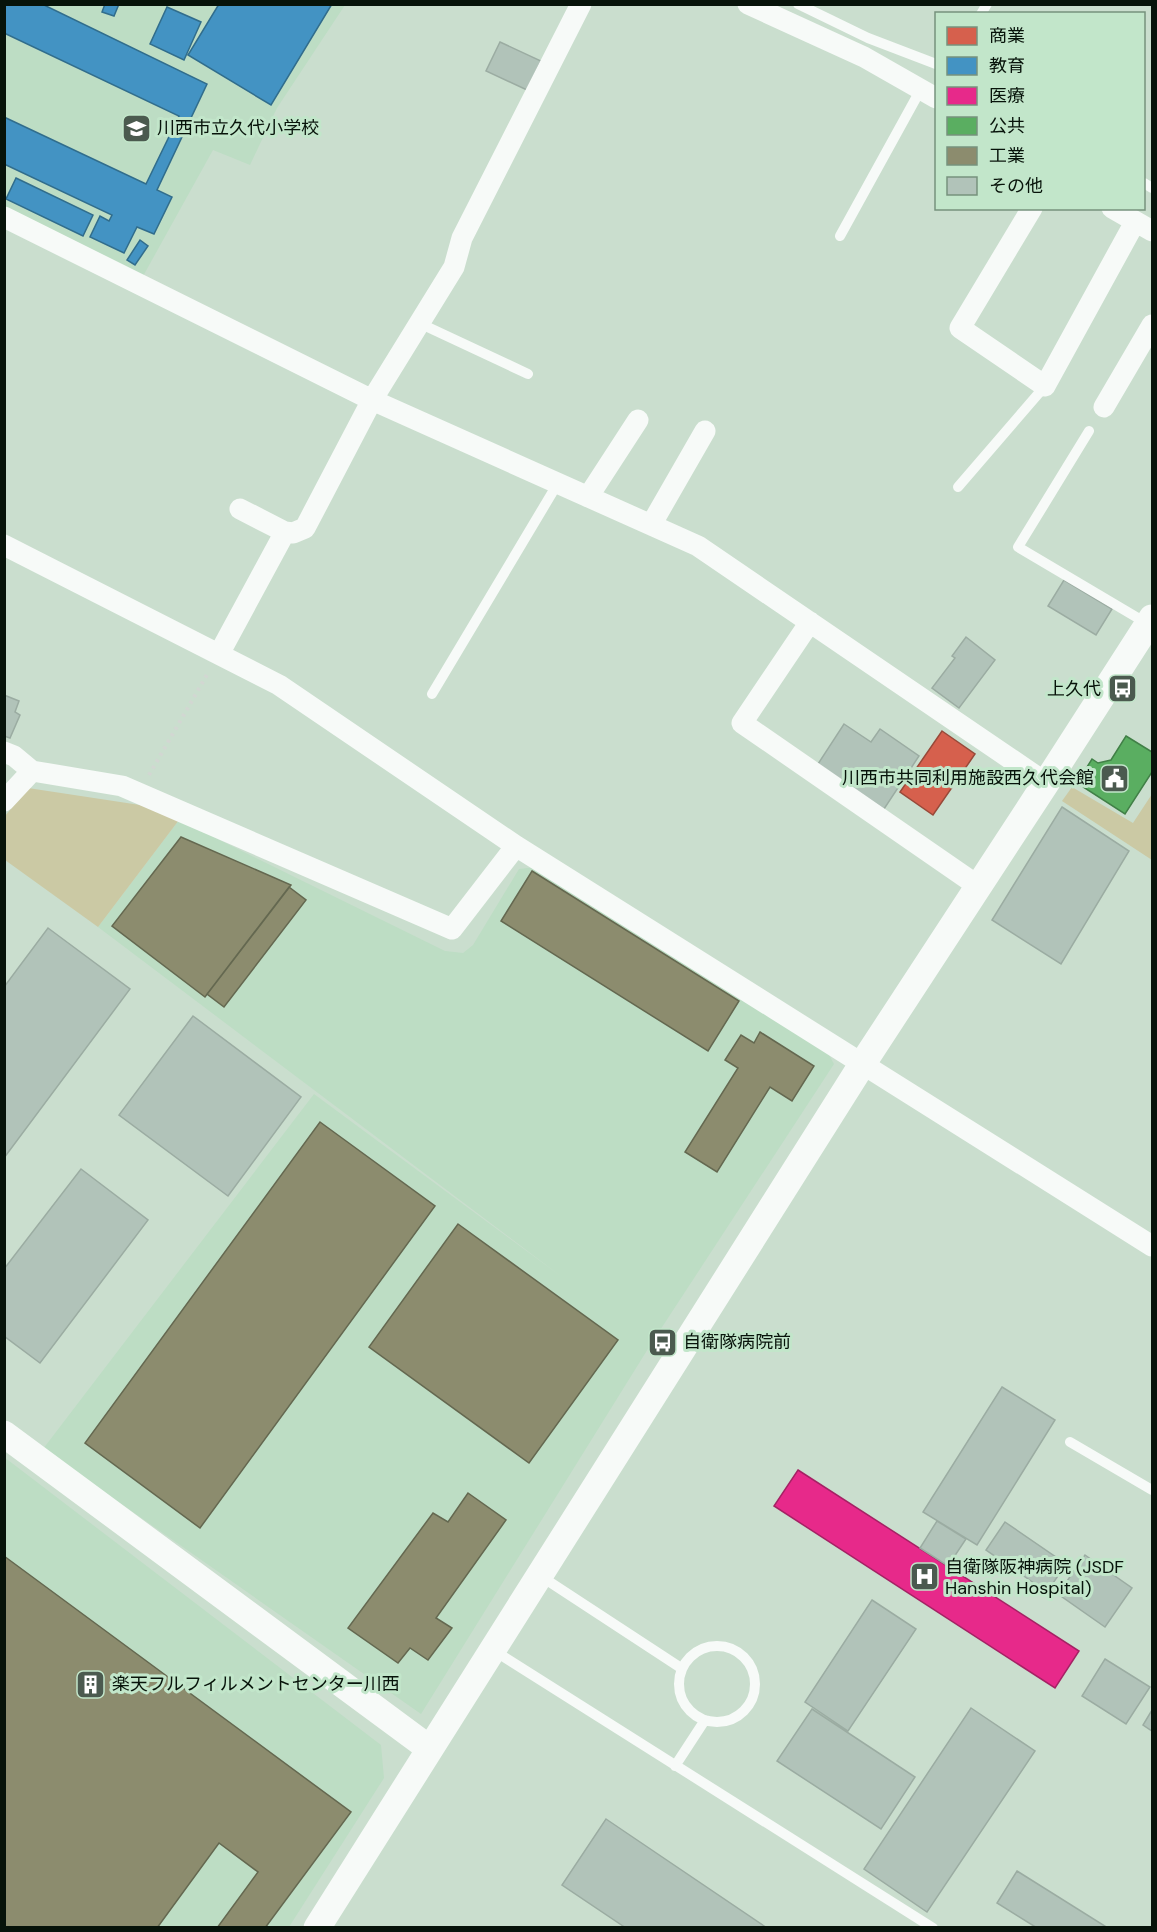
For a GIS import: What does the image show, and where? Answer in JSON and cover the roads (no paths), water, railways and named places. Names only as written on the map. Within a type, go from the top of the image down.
[{"type":"street","points":[[240,508],[285,532],[293,533],[305,528],[372,400],[454,267],[462,238],[581,4]]},
{"type":"street","points":[[748,4],[864,57],[929,94]]},
{"type":"street","points":[[1031,210],[960,328],[1045,386],[1144,226],[1116,210]]},
{"type":"street","points":[[4,217],[372,400],[698,546],[1047,783]]},
{"type":"street","points":[[1104,407],[1152,325]]},
{"type":"street","points":[[588,497],[638,420]]},
{"type":"street","points":[[651,525],[705,431]]},
{"type":"street","points":[[219,654],[285,532]]},
{"type":"street","points":[[4,545],[279,685],[516,846],[1152,1246]]},
{"type":"street","points":[[317,1928],[863,1063],[1047,783],[1150,621]]},
{"type":"street","points":[[810,622],[742,723],[978,886]]},
{"type":"street","points":[[4,752],[14,756],[32,771],[122,786],[452,929],[516,846]]},
{"type":"street","points":[[4,801],[32,771]]},
{"type":"street","points":[[4,1434],[430,1749]]},
{"type":"lane","points":[[798,4],[868,38],[935,64]]},
{"type":"lane","points":[[840,236],[929,94]]},
{"type":"lane","points":[[419,323],[528,374]]},
{"type":"lane","points":[[958,487],[1045,386]]},
{"type":"lane","points":[[1089,431],[1018,547],[1150,621]]},
{"type":"lane","points":[[432,694],[558,483]]},
{"type":"lane","points":[[1070,1442],[1152,1490]]},
{"type":"lane","points":[[539,1575],[681,1668]]},
{"type":"lane","points":[[709,1646],[735,1650],[746,1659],[753,1673],[755,1687],[748,1707],[738,1716],[723,1722],[705,1720],[689,1710],[682,1700],[678,1687],[681,1668],[696,1651],[709,1646]]},
{"type":"lane","points":[[493,1650],[933,1928]]},
{"type":"lane","points":[[675,1766],[705,1720]]},
{"type":"place","name":"川西市立久代小学校","points":[[136,128]]},
{"type":"place","name":"上久代","points":[[1122,689]]},
{"type":"place","name":"川西市共同利用施設西久代会館","points":[[1115,778]]},
{"type":"place","name":"自衛隊病院前","points":[[662,1342]]},
{"type":"place","name":"自衛隊阪神病院 (JSDF Hanshin Hospital)","points":[[924,1577]]},
{"type":"place","name":"楽天フルフィルメントセンター川西","points":[[91,1684]]}]
